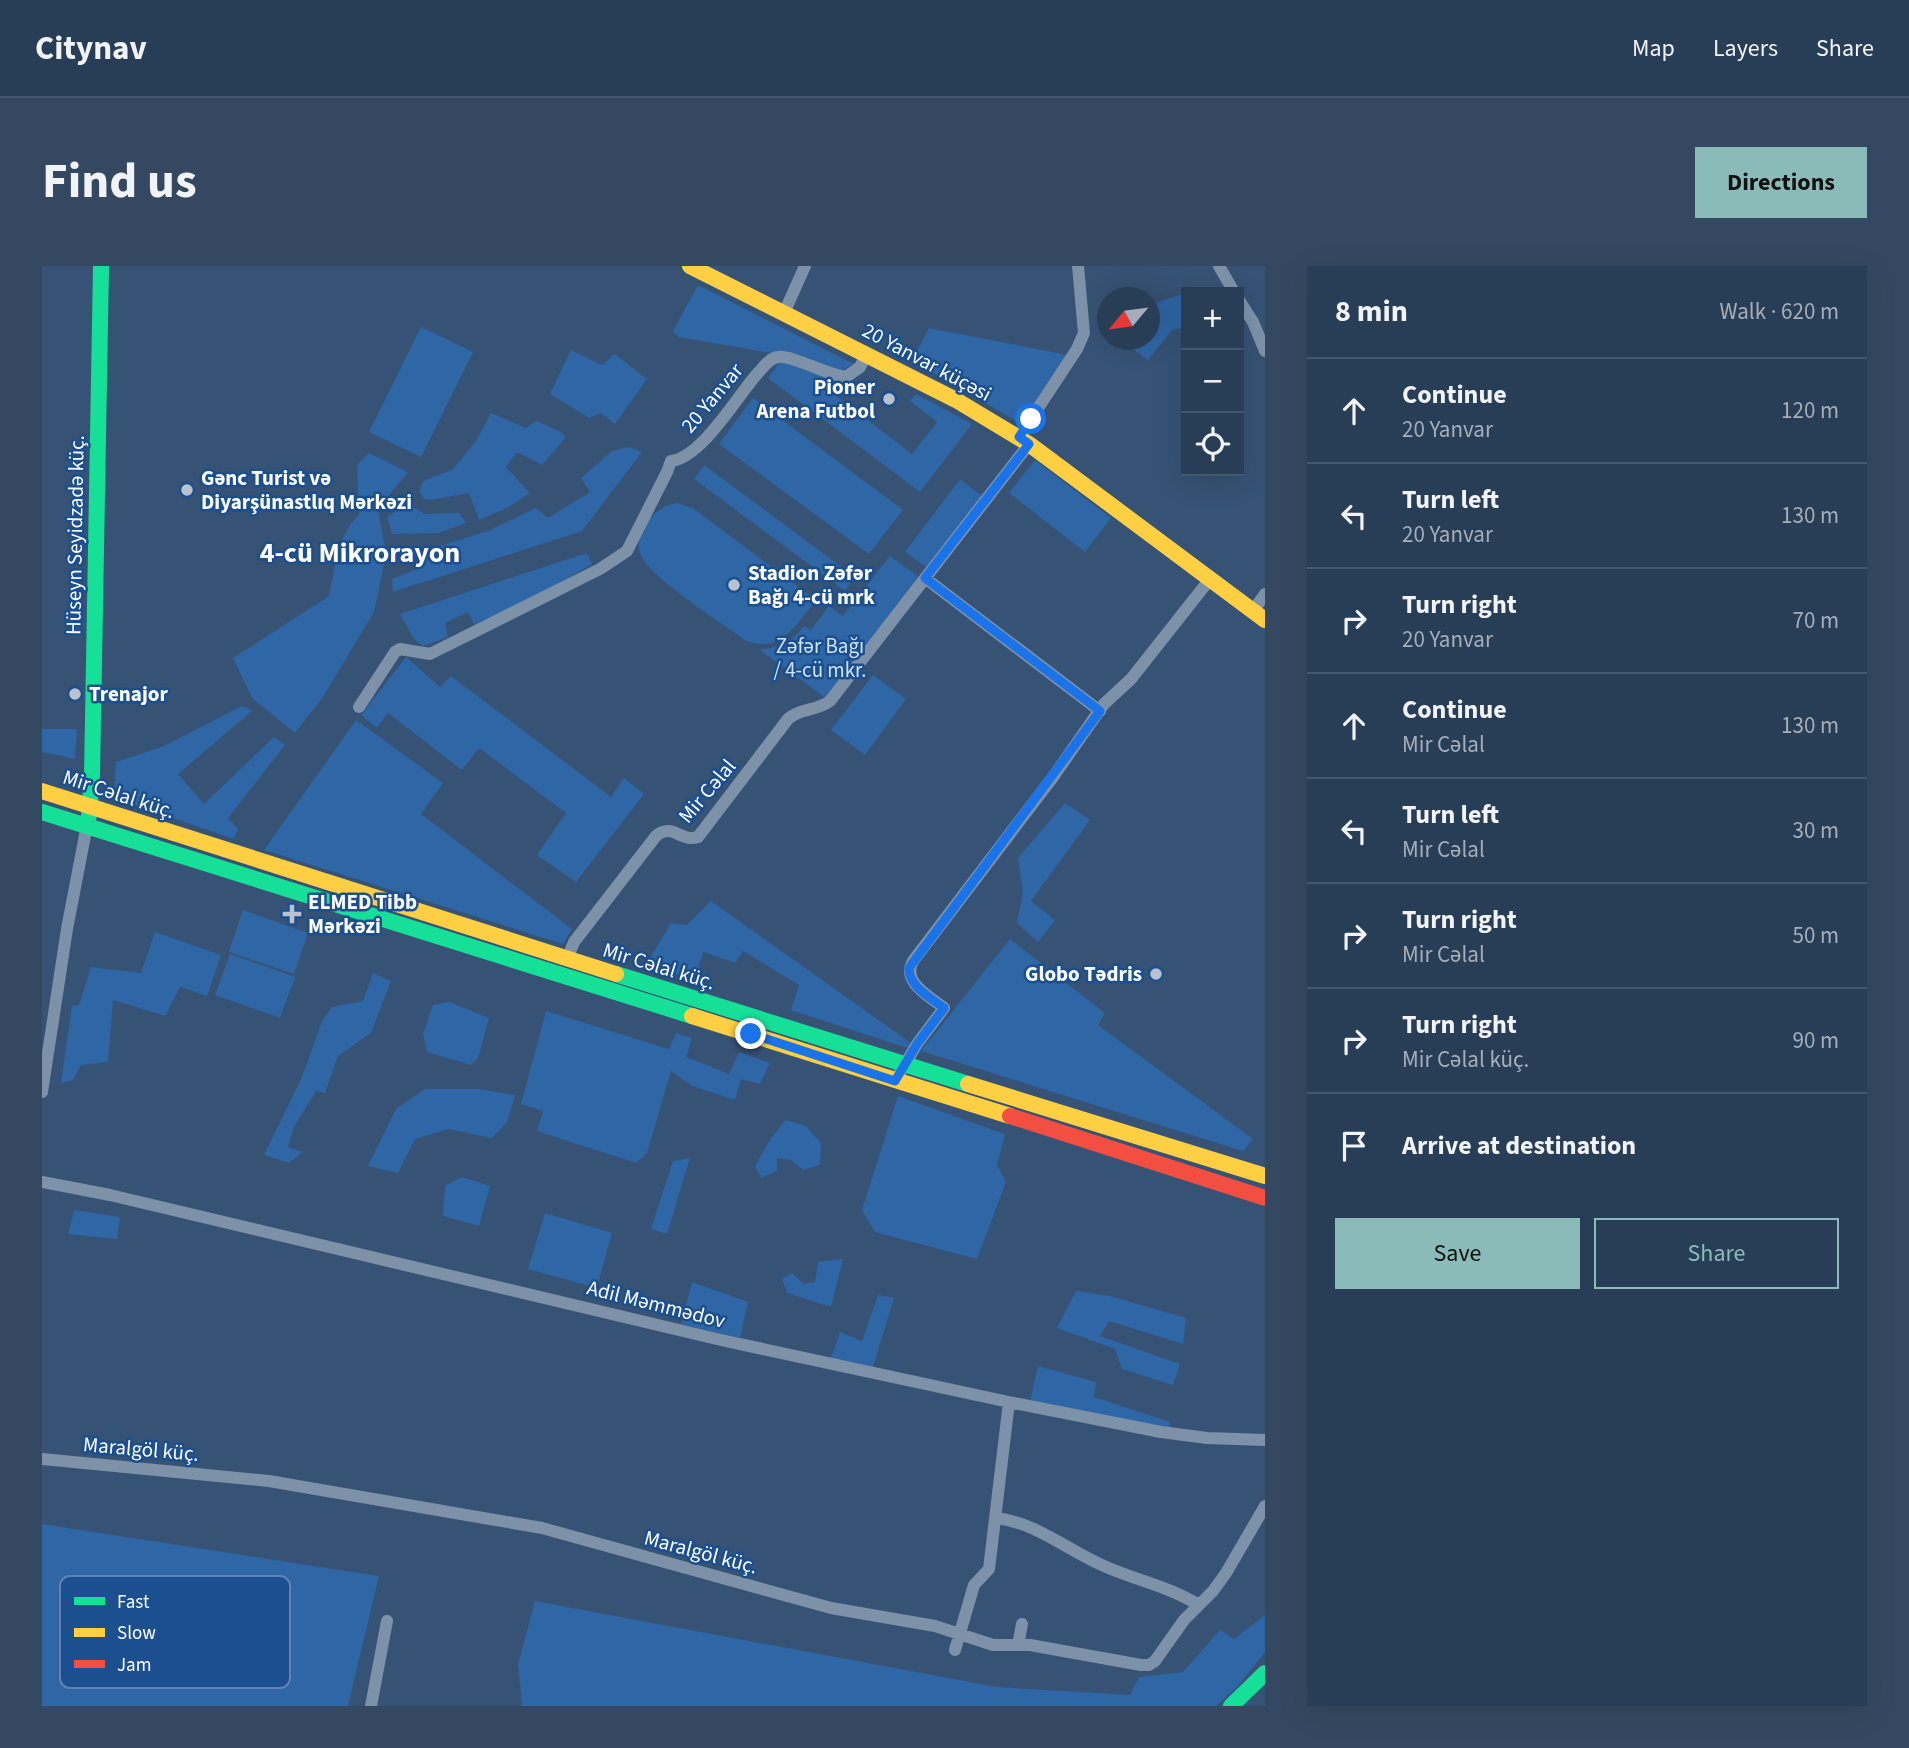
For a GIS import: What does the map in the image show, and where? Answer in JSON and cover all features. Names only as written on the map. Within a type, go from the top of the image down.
[{"type":"street","name":"Hüseyn Seyidzadə küç.","points":[[87,825],[91,806],[98,527],[101,266]]},
{"type":"street","name":"20 Yanvar küçəsi","points":[[690,266],[867,353],[956,400],[1024,441],[1259,616]]},
{"type":"street","points":[[784,313],[805,266]]},
{"type":"street","points":[[1078,266],[1084,332],[1077,349],[1024,441],[925,578],[1100,711]]},
{"type":"street","points":[[1219,266],[1231,287]]},
{"type":"street","points":[[1244,308],[1265,351]]},
{"type":"street","name":"20 Yanvar","points":[[359,707],[395,652],[400,649],[430,654],[593,574],[626,551],[671,461],[690,454],[722,421],[737,397],[770,360],[784,357],[846,377],[860,368],[867,353]]},
{"type":"street","name":"Mir Cəlal","points":[[567,959],[575,942],[656,836],[665,830],[672,830],[686,839],[698,837],[793,715],[818,708],[830,701],[925,578]]},
{"type":"street","points":[[895,1081],[944,1008],[915,985],[908,974],[909,968],[1110,697],[1131,679],[1210,579]]},
{"type":"street","points":[[1259,616],[1265,594]]},
{"type":"street","name":"Mir Cəlal küç.","points":[[42,791],[567,959],[1265,1176]]},
{"type":"street","name":"Mir Cəlal küç.","points":[[42,812],[1265,1198]]},
{"type":"street","points":[[42,1093],[67,929],[87,825]]},
{"type":"street","points":[[1229,1186],[1235,1167]]},
{"type":"street","name":"Adil Məmmədov","points":[[42,1182],[110,1195],[721,1340],[1009,1402],[1170,1433],[1207,1438],[1265,1440]]},
{"type":"street","points":[[955,1650],[974,1586],[989,1569],[1009,1402]]},
{"type":"street","name":"Maralgöl küç.","points":[[42,1459],[269,1481],[542,1528],[831,1608],[900,1619],[993,1645],[1018,1644],[1069,1650],[1149,1665],[1155,1661],[1177,1629],[1213,1591],[1233,1563],[1265,1506]]},
{"type":"street","points":[[996,1518],[1037,1529],[1100,1564],[1168,1588],[1199,1605]]},
{"type":"street","points":[[370,1706],[387,1621]]},
{"type":"street","points":[[1018,1644],[1021,1624]]},
{"type":"street","points":[[1231,1706],[1265,1674]]},
{"type":"street","points":[[1244,1706],[1265,1674]]},
{"type":"green space","points":[[698,285],[854,364],[838,372],[830,391],[912,454],[937,422],[910,401],[916,394],[972,424],[920,492],[768,378],[781,360],[777,354],[679,337],[673,331]]},
{"type":"green space","points":[[1181,295],[1181,328],[1172,330],[1160,345],[1160,302]]},
{"type":"green space","points":[[421,327],[473,352],[421,457],[369,432]]},
{"type":"green space","points":[[929,328],[1068,355],[1020,423],[912,361]]},
{"type":"green space","points":[[571,350],[602,365],[615,354],[647,379],[615,424],[601,413],[589,418],[550,394]]},
{"type":"green space","points":[[1134,350],[1156,350],[1148,360]]},
{"type":"green space","points":[[753,398],[903,510],[869,554],[719,444]]},
{"type":"green space","points":[[491,413],[526,428],[536,421],[566,437],[542,465],[517,452],[506,467],[530,493],[507,508],[479,520],[469,493],[424,499],[419,491],[423,481],[452,470],[476,441]]},
{"type":"green space","points":[[628,447],[642,452],[582,531],[393,592],[392,579],[419,568],[418,553],[488,531],[536,508],[548,518],[590,492],[581,478],[612,451]]},
{"type":"green space","points":[[369,453],[408,472],[378,509],[386,554],[374,612],[323,697],[295,733],[252,698],[233,658],[329,596],[341,542],[359,515],[357,465]]},
{"type":"green space","points":[[1035,460],[1111,518],[1085,552],[1009,493]]},
{"type":"green space","points":[[704,465],[855,577],[845,591],[694,479]]},
{"type":"green space","points":[[960,479],[982,496],[926,567],[905,552]]},
{"type":"green space","name":"Stadion Zəfər Bağı 4-cü mrk","points":[[678,503],[694,509],[816,600],[786,635],[768,644],[745,640],[671,587],[646,563],[639,546],[642,530],[658,511]]},
{"type":"green space","points":[[408,504],[425,514],[459,513],[466,523],[439,533],[392,534],[387,517]]},
{"type":"green space","points":[[587,553],[592,564],[522,605],[474,624],[468,612],[445,623],[448,637],[423,646],[414,639],[400,614]]},
{"type":"green space","name":"Zəfər Bağı / 4-cü mkr.","points":[[890,556],[919,577],[827,699],[760,650],[785,643],[804,626],[811,630],[829,606],[843,616]]},
{"type":"green space","points":[[406,657],[440,687],[451,676],[611,797],[624,778],[644,794],[576,882],[537,855],[566,813],[479,748],[462,770],[388,713],[377,728],[361,715]]},
{"type":"green space","points":[[873,675],[906,699],[865,755],[831,730]]},
{"type":"green space","points":[[242,706],[252,711],[178,774],[204,804],[274,737],[285,745],[228,818],[238,829],[234,839],[120,800],[120,793],[114,790],[116,762],[164,746]]},
{"type":"green space","points":[[356,720],[443,783],[421,814],[572,929],[563,944],[264,850]]},
{"type":"green space","points":[[42,729],[77,729],[75,759],[42,752]]},
{"type":"green space","points":[[1065,803],[1090,820],[1031,901],[1055,920],[1038,942],[1017,923],[1023,893],[1018,858]]},
{"type":"green space","points":[[711,901],[911,1043],[907,1048],[791,1010],[799,985],[743,951],[735,963],[703,952],[695,980],[646,965],[671,923],[687,925]]},
{"type":"green space","points":[[243,910],[308,933],[294,974],[229,952]]},
{"type":"green space","points":[[155,932],[221,955],[207,996],[180,987],[165,1016],[113,1000],[108,1062],[81,1065],[73,1080],[61,1083],[72,1006],[79,1005],[91,967],[141,973]]},
{"type":"green space","points":[[1010,939],[1105,1013],[1098,1025],[1253,1139],[1243,1151],[921,1051]]},
{"type":"green space","points":[[230,954],[295,977],[280,1018],[215,995]]},
{"type":"green space","points":[[373,973],[391,981],[371,1033],[338,1056],[325,1093],[316,1091],[294,1127],[288,1147],[303,1152],[289,1163],[264,1155],[302,1077],[322,1021],[332,1007],[363,1001]]},
{"type":"green space","points":[[449,1002],[489,1018],[478,1058],[471,1065],[427,1052],[423,1034],[433,1005]]},
{"type":"green space","points":[[546,1011],[669,1049],[676,1033],[692,1038],[686,1057],[729,1074],[739,1052],[770,1063],[760,1084],[741,1079],[735,1100],[692,1086],[671,1071],[647,1153],[636,1163],[537,1131],[543,1111],[521,1104]]},
{"type":"green space","points":[[425,1089],[479,1089],[515,1095],[507,1122],[492,1138],[449,1129],[415,1139],[398,1173],[368,1166],[396,1109]]},
{"type":"green space","points":[[898,1096],[1005,1134],[997,1165],[1006,1182],[977,1259],[875,1232],[862,1210]]},
{"type":"green space","points":[[786,1120],[806,1126],[821,1143],[820,1165],[803,1170],[791,1160],[777,1158],[777,1171],[761,1178],[755,1166],[771,1138]]},
{"type":"green space","points":[[690,1158],[667,1234],[651,1229],[673,1161]]},
{"type":"green space","points":[[462,1177],[490,1186],[479,1226],[443,1216],[445,1186]]},
{"type":"green space","points":[[74,1210],[120,1217],[117,1239],[68,1234]]},
{"type":"green space","points":[[545,1213],[612,1233],[597,1288],[528,1269]]},
{"type":"green space","points":[[843,1259],[831,1307],[787,1293],[782,1279],[792,1273],[804,1284],[815,1282],[818,1262]]},
{"type":"green space","points":[[692,1282],[748,1302],[740,1338],[681,1324]]},
{"type":"green space","points":[[1076,1291],[1110,1296],[1186,1318],[1183,1344],[1109,1321],[1100,1336],[1180,1364],[1173,1385],[1122,1369],[1115,1349],[1057,1328]]},
{"type":"green space","points":[[878,1295],[894,1298],[873,1367],[831,1358],[840,1332],[862,1341]]},
{"type":"green space","points":[[1038,1366],[1096,1382],[1094,1397],[1170,1422],[1170,1428],[1030,1401]]},
{"type":"green space","points":[[42,1524],[379,1576],[348,1706],[42,1706]]},
{"type":"green space","points":[[535,1601],[997,1687],[1130,1695],[1139,1677],[1183,1672],[1220,1630],[1234,1639],[1265,1615],[1265,1652],[1238,1686],[1216,1706],[522,1706],[518,1664]]},
{"type":"traffic: fast","points":[[89,816],[92,776],[101,266]]},
{"type":"traffic: fast","points":[[42,812],[692,1016]]},
{"type":"traffic: fast","points":[[616,974],[968,1084]]},
{"type":"traffic: fast","points":[[1231,1706],[1265,1673]]},
{"type":"traffic: slow","points":[[690,266],[956,400],[1029,444],[1265,620]]},
{"type":"traffic: slow","points":[[42,791],[616,974]]},
{"type":"traffic: slow","points":[[692,1016],[1010,1116]]},
{"type":"traffic: slow","points":[[968,1084],[1265,1176]]},
{"type":"traffic: jam","points":[[1010,1116],[1265,1198]]},
{"type":"place","name":"Pioner Arena Futbol","points":[[889,399]]},
{"type":"place","name":"Gənc Turist və Diyarşünastlıq Mərkəzi","points":[[187,490]]},
{"type":"place","name":"Stadion Zəfər Bağı 4-cü mrk","points":[[734,585]]},
{"type":"place","name":"Trenajor","points":[[75,694]]},
{"type":"place","name":"ELMED Tibb Mərkəzi","points":[[292,914]]},
{"type":"place","name":"Globo Tədris","points":[[1156,974]]},
{"type":"district","name":"4-cü Mikrorayon","points":[[360,553]]},
{"type":"route","points":[[751,1034],[895,1081],[917,1044],[944,1008],[915,985],[908,974],[909,968],[1100,711],[925,578],[1029,444],[1019,437],[1031,419]]}]
